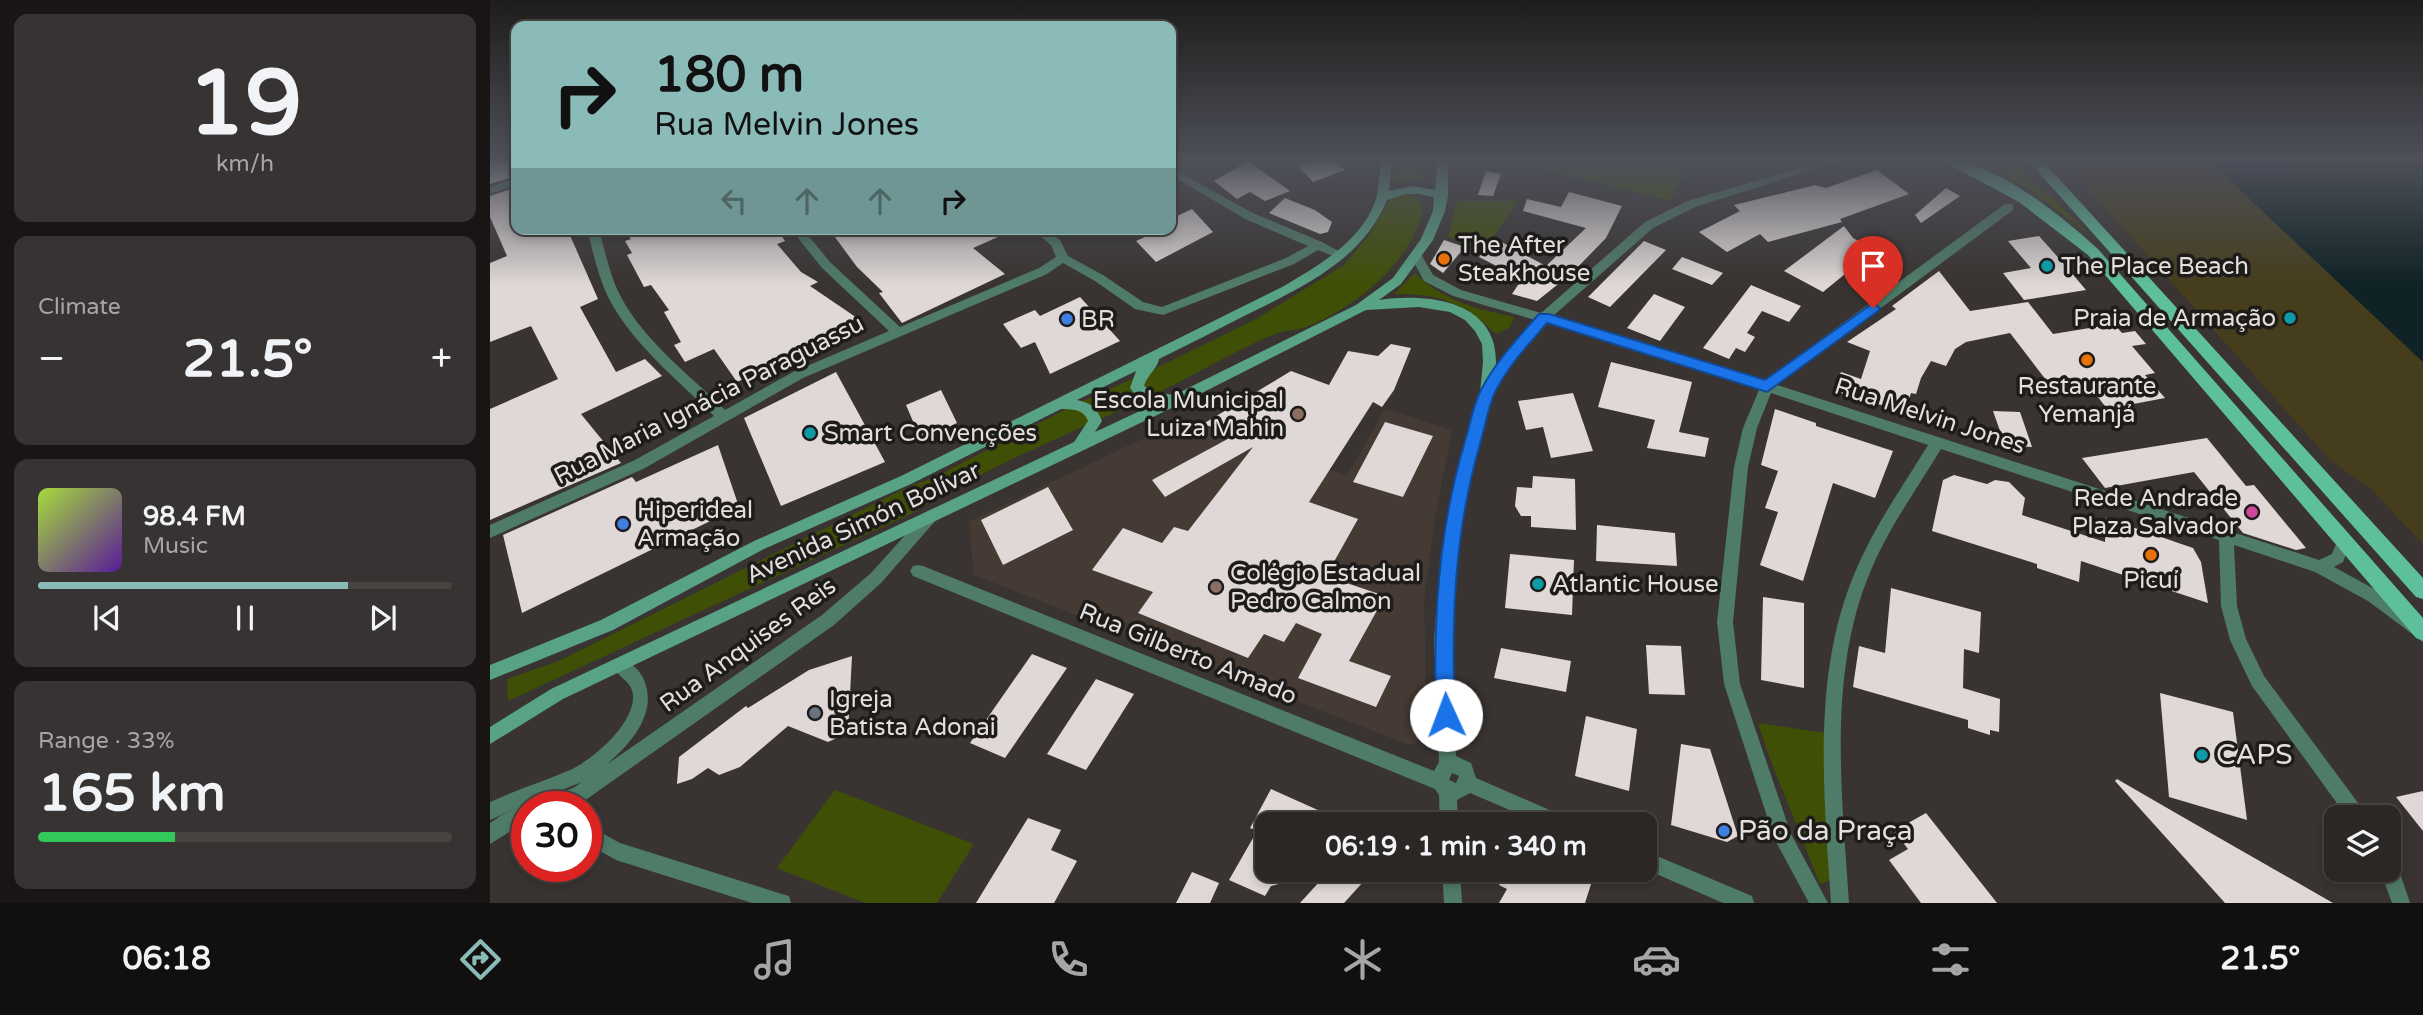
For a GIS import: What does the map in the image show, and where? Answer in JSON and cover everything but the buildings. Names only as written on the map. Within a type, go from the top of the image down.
[{"type":"main road","points":[[2029,201],[2093,252],[2423,634]]},
{"type":"main road","points":[[2072,201],[2423,591]]},
{"type":"street","points":[[1223,201],[1249,216],[1340,255]]},
{"type":"street","name":"Avenida Simón Bolívar","points":[[490,673],[607,625],[759,545],[906,480],[1288,289],[1340,255],[1370,223],[1380,201]]},
{"type":"street","name":"Avenida Simón Bolívar","points":[[490,736],[557,694],[1175,400],[1360,308],[1397,281],[1417,257],[1435,225],[1441,201]]},
{"type":"street","points":[[1487,393],[1507,361],[1544,317],[1627,243],[1671,212],[1701,201]]},
{"type":"street","points":[[1819,903],[1783,838],[1732,684],[1724,622],[1741,467],[1750,428],[1767,386],[2009,207]]},
{"type":"street","points":[[595,235],[618,304],[633,324],[722,416]]},
{"type":"street","points":[[802,235],[827,265],[897,331]]},
{"type":"street","points":[[1046,235],[1056,243],[1063,258],[1099,278],[1139,306],[1163,311],[1290,261],[1318,245]]},
{"type":"street","name":"Rua Melvin Jones","points":[[1417,257],[1424,274],[1438,285],[1767,386],[2320,567],[2373,596],[2423,634]]},
{"type":"street","name":"Rua Maria Ignácia Paraguassu","points":[[490,532],[640,464],[798,376],[897,331],[1043,271],[1063,258]]},
{"type":"street","points":[[1360,308],[1403,301],[1450,308],[1464,315],[1484,334],[1489,347],[1487,393],[1463,475],[1449,553],[1442,639],[1448,812]]},
{"type":"street","points":[[1158,355],[1140,375],[1137,388],[1151,397],[1175,400]]},
{"type":"street","points":[[1059,404],[1079,405],[1093,413],[1096,421],[1076,447]]},
{"type":"street","points":[[1840,903],[1835,813],[1834,689],[1843,635],[1855,590],[1871,554],[1937,443]]},
{"type":"street","name":"Rua Anquises Reis","points":[[592,791],[828,620],[876,578],[931,516]]},
{"type":"street","points":[[2226,536],[2229,606],[2238,640],[2258,681],[2348,805]]},
{"type":"street","points":[[2320,567],[2338,558],[2344,541]]},
{"type":"street","name":"Rua Gilberto Amado","points":[[918,571],[1445,780],[1454,764],[1465,771],[1467,783]]},
{"type":"street","name":"Rua Anquises Reis","points":[[579,775],[603,758],[635,721],[642,688],[637,678],[621,664]]},
{"type":"street","points":[[490,811],[579,775],[578,791]]},
{"type":"street","points":[[1445,780],[1455,792],[1467,783],[1534,812]]},
{"type":"street","points":[[490,835],[511,819]]},
{"type":"street","points":[[602,843],[615,851],[782,903]]},
{"type":"street","points":[[1657,865],[1745,903]]},
{"type":"street","points":[[1452,882],[1453,903]]},
{"type":"street","points":[[2394,882],[2401,903]]},
{"type":"shaded area","name":"Colégio Estadual Pedro Calmon","points":[[1385,409],[1452,430],[1435,517],[1424,600],[1427,738],[1410,745],[974,575],[969,522],[1184,419],[1347,476]]},
{"type":"green space","points":[[1389,201],[1419,201],[1422,215],[1400,257],[1374,285],[1327,318],[1305,327],[1278,333],[1244,348],[1149,397],[971,479],[915,512],[508,701],[507,679],[561,660],[904,489],[939,475],[1074,405],[1258,318],[1344,265],[1370,234]]},
{"type":"green space","points":[[1457,201],[1518,201],[1485,249],[1448,237]]},
{"type":"green space","points":[[2045,201],[2055,201],[2090,235]]},
{"type":"green space","points":[[1415,273],[1449,297],[1474,307],[1514,317],[1510,327],[1496,334],[1462,307],[1450,302],[1424,295],[1394,294]]},
{"type":"green space","points":[[1758,723],[1825,733],[1831,880],[1820,884]]},
{"type":"green space","points":[[835,790],[974,844],[937,903],[865,903],[777,868]]},
{"type":"sand","name":"Praia de Armação","points":[[2099,201],[2252,201],[2423,362],[2423,544],[2370,488],[2330,460]]},
{"type":"water","points":[[2252,201],[2423,201],[2423,362]]},
{"type":"place","name":"The After Steakhouse","points":[[1444,259]]},
{"type":"place","name":"The Place Beach","points":[[2047,266]]},
{"type":"place","name":"Praia de Armação","points":[[2290,318]]},
{"type":"place","name":"BR","points":[[1067,319]]},
{"type":"place","name":"Restaurante Yemanjá","points":[[2087,360]]},
{"type":"place","name":"Escola Municipal Luiza Mahin","points":[[1298,414]]},
{"type":"place","name":"Smart Convenções","points":[[810,433]]},
{"type":"place","name":"Rede Andrade Plaza Salvador","points":[[2252,512]]},
{"type":"place","name":"Hiperideal Armação","points":[[623,524]]},
{"type":"place","name":"Picuí","points":[[2151,555]]},
{"type":"place","name":"Atlantic House","points":[[1538,584]]},
{"type":"place","name":"Colégio Estadual Pedro Calmon","points":[[1216,587]]},
{"type":"place","name":"Igreja Batista Adonai","points":[[815,713]]},
{"type":"place","name":"CAPS","points":[[2202,755]]},
{"type":"place","name":"Pão da Praça","points":[[1724,831]]},
{"type":"route","points":[[1446,715],[1442,639],[1449,553],[1463,475],[1487,393],[1507,361],[1544,317],[1767,386],[1873,308]]}]
